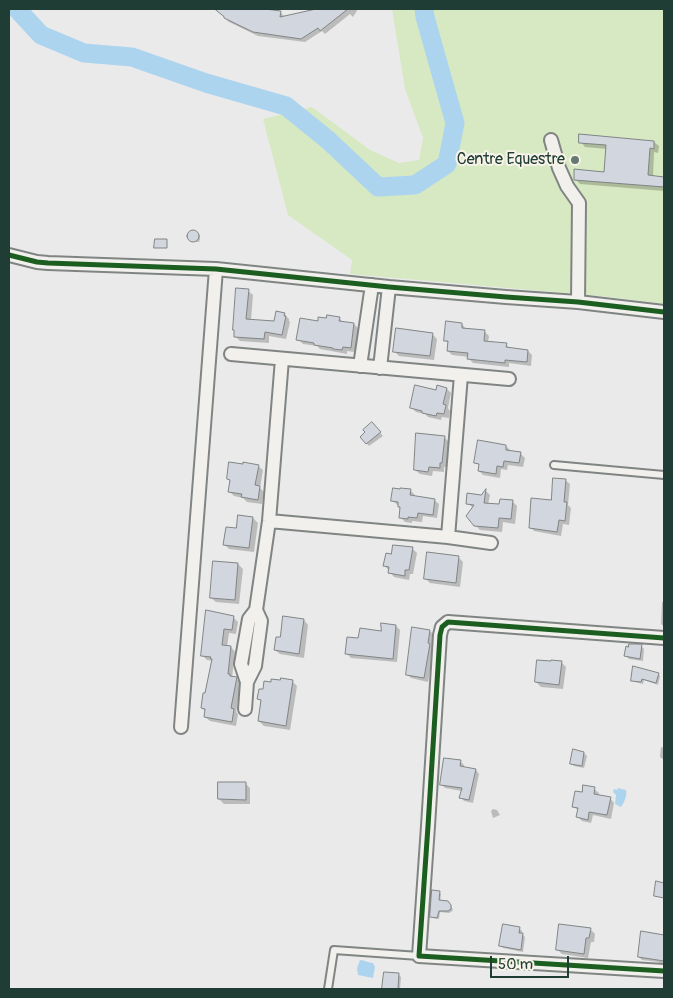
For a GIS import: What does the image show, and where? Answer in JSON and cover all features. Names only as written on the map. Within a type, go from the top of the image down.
[{"type":"street","points":[[551,140],[559,168],[567,186],[579,203],[578,302]]},
{"type":"street","points":[[9,255],[48,263],[216,269],[372,285],[578,302],[664,312]]},
{"type":"street","points":[[181,727],[216,269]]},
{"type":"street","points":[[360,366],[372,285]]},
{"type":"street","points":[[380,368],[389,286]]},
{"type":"street","points":[[231,354],[509,379]]},
{"type":"street","points":[[245,709],[247,682],[241,664],[249,618],[256,610],[270,521],[282,359]]},
{"type":"street","points":[[448,537],[461,375]]},
{"type":"street","points":[[270,521],[448,537],[491,543]]},
{"type":"street","points":[[664,638],[448,622],[442,627],[419,956],[664,971]]},
{"type":"lane","points":[[554,466],[664,475]]},
{"type":"lane","points":[[328,989],[334,950],[419,956]]},
{"type":"green space","name":"Centre Equestre","points":[[392,9],[664,9],[664,304],[610,297],[350,274],[352,260],[288,215],[263,119],[312,107],[370,150],[399,163],[419,160],[423,138],[405,89]]},
{"type":"water","points":[[618,788],[626,790],[621,807],[615,804],[616,795],[613,792],[614,789],[617,790]]},
{"type":"water","points":[[360,960],[373,963],[375,967],[373,978],[358,975],[357,968]]},
{"type":"building","points":[[215,9],[265,9],[281,11],[280,17],[316,9],[348,9],[320,31],[318,28],[301,39],[253,32],[224,18]]},
{"type":"building","points":[[579,134],[654,141],[654,149],[650,148],[648,175],[664,177],[664,187],[574,180],[574,169],[604,172],[606,145],[579,143]]},
{"type":"building","points":[[191,230],[195,230],[199,236],[195,242],[191,242],[187,238],[187,234]]},
{"type":"building","points":[[155,239],[167,239],[167,248],[154,248]]},
{"type":"building","points":[[236,288],[249,289],[246,319],[274,321],[276,311],[285,313],[282,335],[265,332],[264,339],[234,337]]},
{"type":"building","points":[[327,315],[340,317],[339,321],[354,323],[351,348],[333,349],[296,340],[300,318],[318,321],[318,317],[326,318]]},
{"type":"building","points":[[446,321],[462,323],[462,328],[485,330],[484,341],[507,343],[506,347],[528,350],[527,362],[505,360],[505,363],[467,359],[468,353],[447,351],[448,341],[444,341]]},
{"type":"building","points":[[396,328],[433,333],[430,356],[393,352]]},
{"type":"building","points":[[415,385],[436,390],[437,385],[447,388],[443,404],[446,405],[444,414],[437,413],[436,416],[410,408]]},
{"type":"building","points":[[372,422],[381,432],[366,444],[360,437],[365,432],[363,430]]},
{"type":"building","points":[[416,433],[445,436],[440,468],[429,467],[428,472],[414,470]]},
{"type":"building","points":[[478,440],[506,445],[506,450],[521,452],[519,463],[504,461],[503,467],[497,466],[496,474],[478,471],[479,464],[474,463]]},
{"type":"building","points":[[229,462],[259,465],[255,485],[260,486],[258,500],[241,497],[242,494],[228,492],[230,480],[227,479]]},
{"type":"building","points":[[553,478],[566,479],[564,502],[567,502],[565,521],[559,520],[557,532],[529,528],[531,498],[551,500]]},
{"type":"building","points":[[393,488],[411,489],[410,495],[435,499],[433,515],[418,513],[417,518],[399,518],[400,507],[398,507],[398,502],[391,501]]},
{"type":"building","points":[[486,489],[484,503],[499,504],[500,499],[513,500],[511,519],[499,518],[498,528],[474,526],[466,516],[474,505],[466,504],[467,493],[481,495]]},
{"type":"building","points":[[238,515],[253,517],[249,548],[223,545],[226,527],[236,528]]},
{"type":"building","points":[[393,545],[413,547],[409,570],[405,570],[405,576],[388,573],[389,567],[383,566],[386,553],[391,554]]},
{"type":"building","points":[[427,552],[459,556],[456,583],[424,579]]},
{"type":"building","points":[[213,561],[238,563],[235,600],[210,598]]},
{"type":"building","points":[[206,610],[234,616],[232,630],[224,629],[222,645],[231,646],[228,674],[237,677],[231,708],[234,709],[232,722],[204,717],[205,709],[201,708],[212,659],[211,657],[201,656]]},
{"type":"building","points":[[283,616],[304,619],[299,654],[274,650],[276,637],[280,637]]},
{"type":"building","points":[[381,623],[396,625],[393,659],[345,654],[347,637],[358,638],[360,628],[381,631]]},
{"type":"building","points":[[412,627],[430,630],[428,643],[430,644],[424,678],[406,675]]},
{"type":"building","points":[[629,644],[642,644],[640,659],[624,656],[626,646],[628,647]]},
{"type":"building","points":[[537,660],[562,661],[559,685],[535,682]]},
{"type":"building","points":[[633,666],[659,673],[656,683],[642,679],[641,682],[631,681]]},
{"type":"building","points":[[281,678],[293,680],[286,726],[258,721],[261,700],[257,699],[259,689],[263,689],[264,681],[271,682],[271,679],[280,680]]},
{"type":"building","points":[[573,749],[584,752],[582,766],[570,764]]},
{"type":"building","points":[[444,758],[461,760],[460,766],[476,769],[469,800],[459,798],[462,788],[440,785]]},
{"type":"building","points":[[218,782],[246,782],[246,800],[218,799]]},
{"type":"building","points":[[583,785],[595,787],[594,794],[611,797],[607,815],[589,812],[588,820],[576,817],[578,808],[572,807],[575,791],[582,792]]},
{"type":"building","points":[[656,881],[664,883],[664,898],[654,896]]},
{"type":"building","points":[[432,890],[440,891],[439,900],[448,901],[451,905],[451,909],[448,911],[439,911],[437,918],[430,917]]},
{"type":"building","points":[[503,924],[520,927],[519,933],[523,933],[521,950],[499,946]]},
{"type":"building","points":[[559,924],[591,928],[589,938],[586,938],[584,954],[556,950]]},
{"type":"building","points":[[641,931],[664,935],[664,961],[638,957]]},
{"type":"building","points":[[384,972],[399,973],[398,989],[382,989]]},
{"type":"waterway","points":[[17,9],[41,35],[84,53],[132,57],[206,83],[286,106],[328,140],[378,187],[415,185],[447,164],[455,123],[424,9]]},
{"type":"cycle path","points":[[9,255],[48,263],[216,269],[389,287],[578,302],[664,312]]},
{"type":"cycle path","points":[[664,638],[448,622],[442,627],[419,956],[664,971]]},
{"type":"place","name":"Centre Equestre","points":[[575,160]]}]
